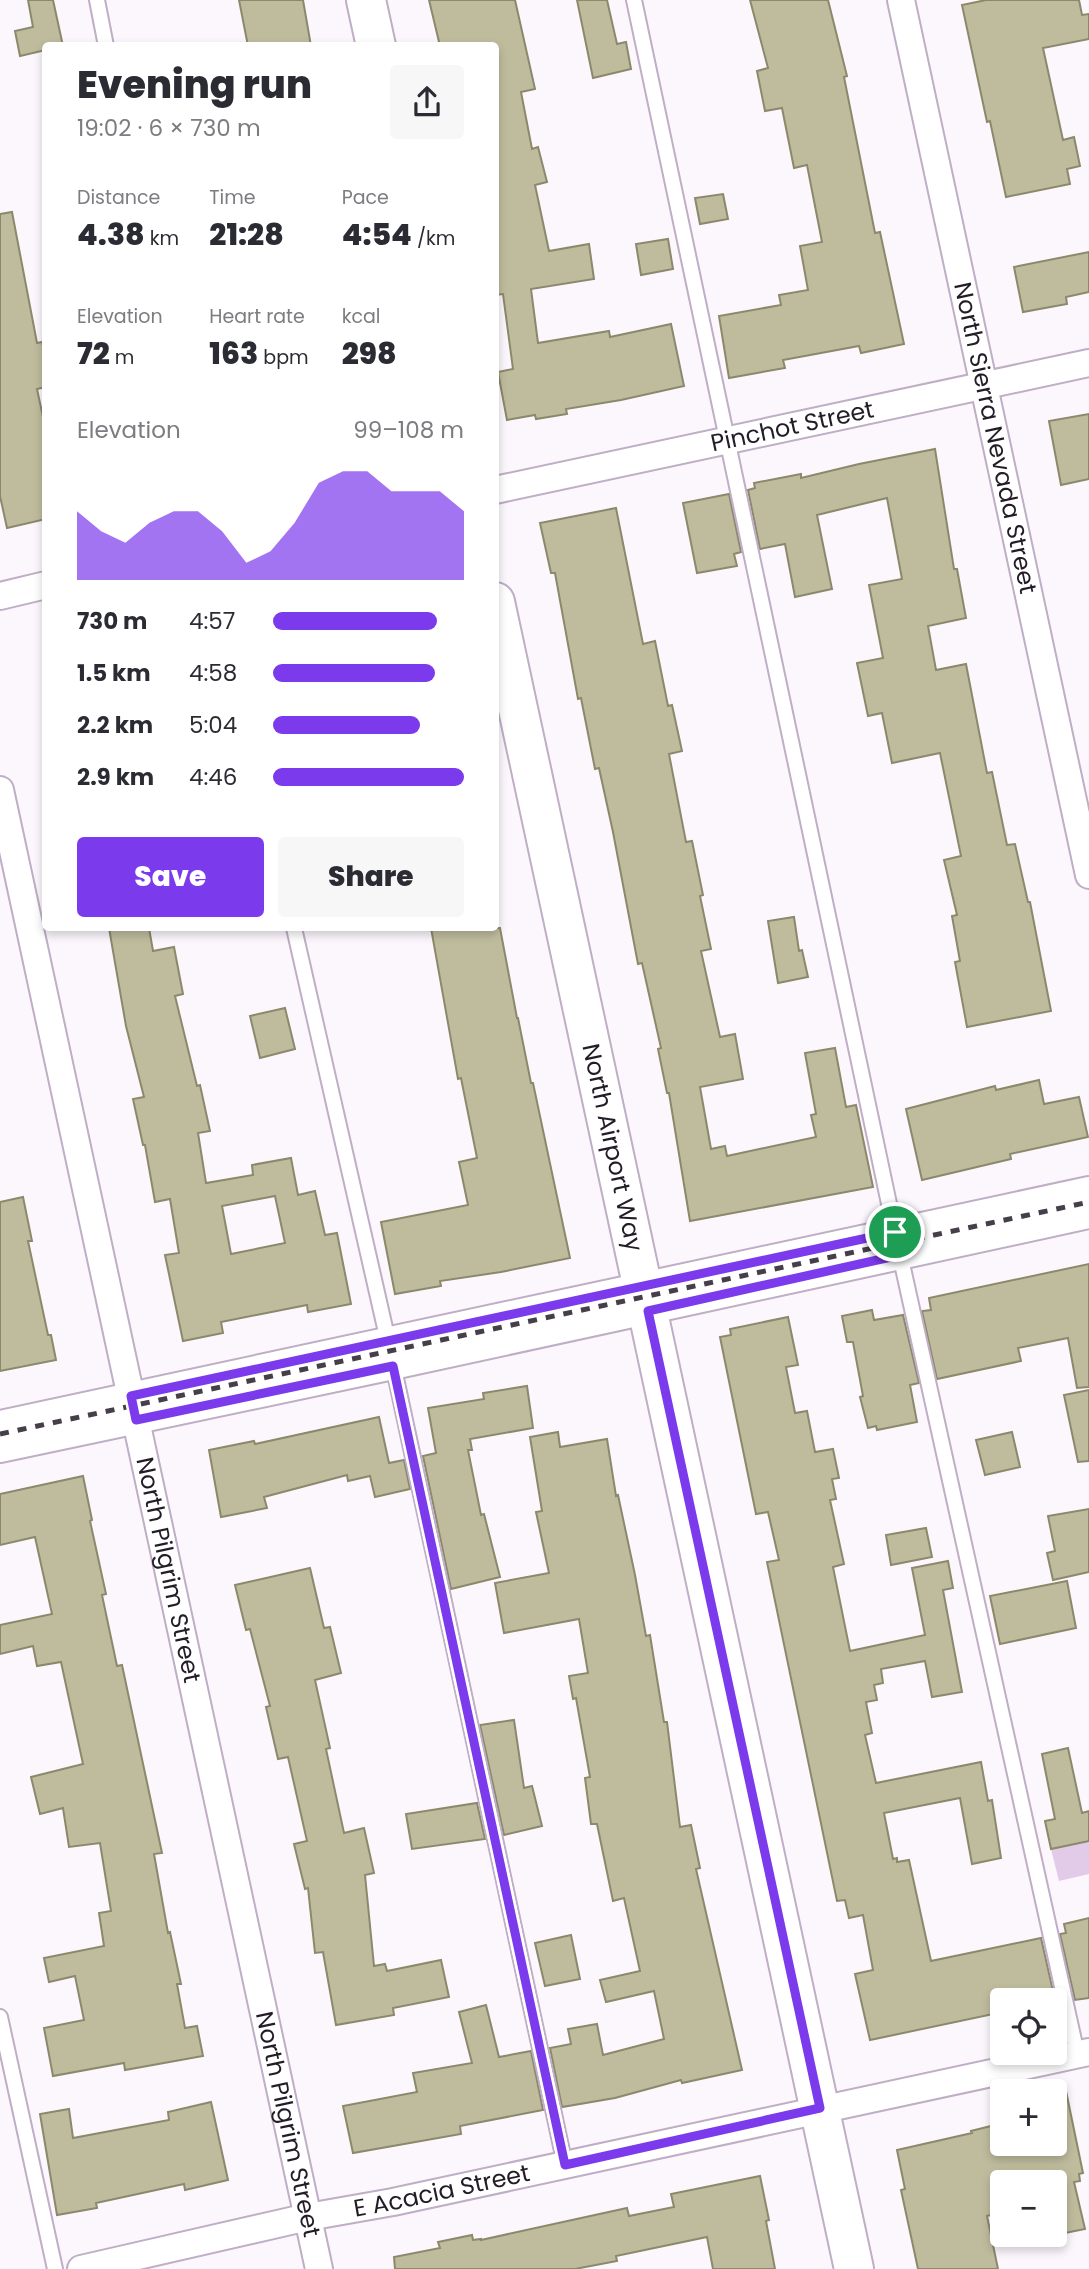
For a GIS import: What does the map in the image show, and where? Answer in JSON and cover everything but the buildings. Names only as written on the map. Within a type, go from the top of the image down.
[{"type":"main road","points":[[366,0],[375,42]]},
{"type":"main road","name":"North Airport Way","points":[[499,621],[854,2269]]},
{"type":"street","name":"North Sierra Nevada Street","points":[[901,0],[1089,875]]},
{"type":"street","name":"Pinchot Street","points":[[499,489],[1089,363]]},
{"type":"street","points":[[0,596],[42,586]]},
{"type":"street","name":"North Pilgrim Street","points":[[0,790],[319,2269]]},
{"type":"street","points":[[0,1449],[134,1408],[897,1244],[1089,1190]]},
{"type":"street","points":[[897,1244],[1089,1215]]},
{"type":"street","points":[[0,1424],[134,1408]]},
{"type":"street","name":"E Acacia Street","points":[[81,2269],[308,2217],[393,2202],[1083,2053]]},
{"type":"lane","points":[[97,0],[105,42]]},
{"type":"lane","points":[[634,0],[897,1244],[1083,2053]]},
{"type":"lane","points":[[295,931],[390,1354],[565,2165]]},
{"type":"lane","points":[[0,2017],[55,2269]]},
{"type":"shaded area","points":[[1089,1841],[1089,1874],[1059,1881],[1051,1849]]},
{"type":"railway","points":[[0,1434],[1089,1202]]},
{"type":"route","points":[[895,1232],[900,1255],[648,1311],[820,2108],[565,2165],[393,1366],[136,1420],[131,1396],[895,1232]]}]
